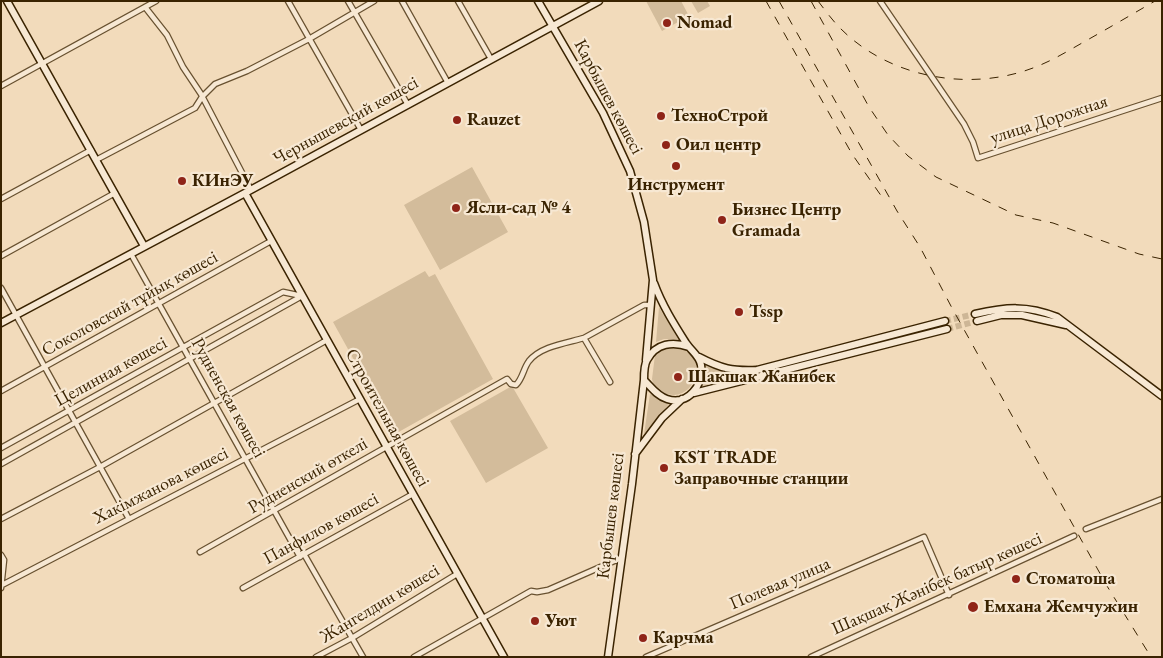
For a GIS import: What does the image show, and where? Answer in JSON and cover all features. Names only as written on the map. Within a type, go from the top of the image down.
[{"type":"main road","points":[[7,1],[144,246]]},
{"type":"main road","name":"Карбышев көшесі","points":[[538,1],[603,114],[626,159],[644,222],[652,280],[646,360]]},
{"type":"main road","name":"Чернышевский көшесі","points":[[1,323],[248,192],[599,1]]},
{"type":"main road","name":"Строительная көшесі","points":[[248,192],[271,242],[387,446],[502,656]]},
{"type":"main road","points":[[652,280],[663,305],[689,347],[699,357],[717,366],[737,371],[757,370],[945,321]]},
{"type":"main road","points":[[976,317],[1000,308],[1040,310],[1057,317],[1162,396]]},
{"type":"main road","points":[[634,455],[662,418],[682,399],[694,393],[947,328]]},
{"type":"main road","points":[[682,399],[668,399],[660,396],[644,380],[646,360],[659,347],[667,344],[675,343],[689,347]]},
{"type":"main road","points":[[694,393],[702,375],[699,357]]},
{"type":"main road","name":"Карбышев көшесі","points":[[608,657],[644,380]]},
{"type":"street","points":[[2,84],[156,1]]},
{"type":"street","points":[[288,1],[361,130]]},
{"type":"street","points":[[348,1],[408,105]]},
{"type":"street","points":[[96,160],[195,108],[202,97],[215,84],[247,71],[374,1]]},
{"type":"street","points":[[402,1],[448,82]]},
{"type":"street","points":[[458,1],[491,59]]},
{"type":"street","name":"улица Дорожная","points":[[880,1],[964,124],[978,158],[1162,98]]},
{"type":"street","name":"Строительная көшесі","points":[[145,7],[167,35],[183,67],[202,97],[248,192]]},
{"type":"street","points":[[1,199],[90,150]]},
{"type":"street","points":[[1,256],[115,194]]},
{"type":"street","name":"Соколовский тұйық көшесі","points":[[1,391],[271,242]]},
{"type":"street","name":"Рудненская көшесі","points":[[131,254],[275,511],[362,657]]},
{"type":"street","points":[[1,288],[129,519]]},
{"type":"street","name":"Целинная көшесі","points":[[1,448],[283,292],[302,296]]},
{"type":"street","name":"Целинная көшесі","points":[[1,464],[302,296]]},
{"type":"street","points":[[610,382],[584,338],[644,305],[651,305]]},
{"type":"street","name":"Рудненский өткелі","points":[[200,552],[507,379],[511,384],[516,385],[531,358],[540,352],[584,338]]},
{"type":"street","points":[[1,519],[215,404],[327,340]]},
{"type":"street","name":"Хакімжанова көшесі","points":[[2,584],[360,399]]},
{"type":"street","name":"Панфилов көшесі","points":[[243,588],[413,494]]},
{"type":"street","points":[[1086,529],[1162,499]]},
{"type":"street","name":"Шақшақ Жәнібек батыр көшесі","points":[[811,657],[1074,536]]},
{"type":"street","name":"Полевая улица","points":[[646,657],[924,537],[949,595]]},
{"type":"street","points":[[1,555],[4,560],[1,588]]},
{"type":"street","points":[[414,657],[531,591],[548,590],[621,558]]},
{"type":"street","name":"Жангелдин көшесі","points":[[316,657],[352,638],[457,574]]},
{"type":"shaded area","name":"Nomad","points":[[646,1],[681,1],[689,16],[662,31]]},
{"type":"shaded area","name":"Nomad","points":[[691,1],[707,1],[710,6],[698,13]]},
{"type":"shaded area","points":[[472,167],[508,232],[440,270],[404,205]]},
{"type":"shaded area","points":[[425,271],[429,277],[435,274],[493,379],[395,434],[333,322]]},
{"type":"shaded area","points":[[659,307],[678,339],[664,339],[656,342]]},
{"type":"shaded area","points":[[674,346],[686,350],[693,357],[696,366],[696,376],[692,385],[685,392],[675,395],[660,391],[652,379],[655,355],[666,347]]},
{"type":"shaded area","points":[[705,364],[728,370],[731,372],[730,378],[702,386]]},
{"type":"shaded area","points":[[512,386],[548,448],[486,483],[450,421]]},
{"type":"shaded area","points":[[650,394],[669,404],[644,434]]},
{"type":"tunnel","points":[[945,321],[975,314]]},
{"type":"tunnel","points":[[947,329],[977,321]]},
{"type":"railway","points":[[766,1],[852,154],[882,197]]},
{"type":"railway","points":[[779,1],[897,211],[920,247],[1107,586],[1151,657]]},
{"type":"railway","points":[[811,1],[869,107],[888,135],[908,156],[936,177],[1016,215],[1053,223],[1139,254],[1162,259]]},
{"type":"railway","points":[[818,1],[840,28],[860,45],[883,59],[907,70],[933,76],[960,79],[987,79],[1013,74],[1038,66],[1155,1]]},
{"type":"place","name":"Nomad","points":[[667,23]]},
{"type":"place","name":"ТехноСтрой","points":[[661,116]]},
{"type":"place","name":"Rauzet","points":[[457,120]]},
{"type":"place","name":"Оил центр","points":[[666,145]]},
{"type":"place","name":"Инструмент","points":[[676,166]]},
{"type":"place","name":"КИнЭУ","points":[[182,181]]},
{"type":"place","name":"Ясли-сад № 4","points":[[456,208]]},
{"type":"place","name":"Бизнес Центр Gramada","points":[[722,220]]},
{"type":"place","name":"Tssp","points":[[739,312]]},
{"type":"place","name":"Шакшак Жанибек","points":[[678,377]]},
{"type":"place","name":"KST TRADE Заправочные станции","points":[[664,468]]},
{"type":"place","name":"Стоматоша","points":[[1016,579]]},
{"type":"place","name":"Емхана Жемчужин","points":[[973,607]]},
{"type":"place","name":"Уют","points":[[535,621]]},
{"type":"place","name":"Карчма","points":[[643,638]]}]
